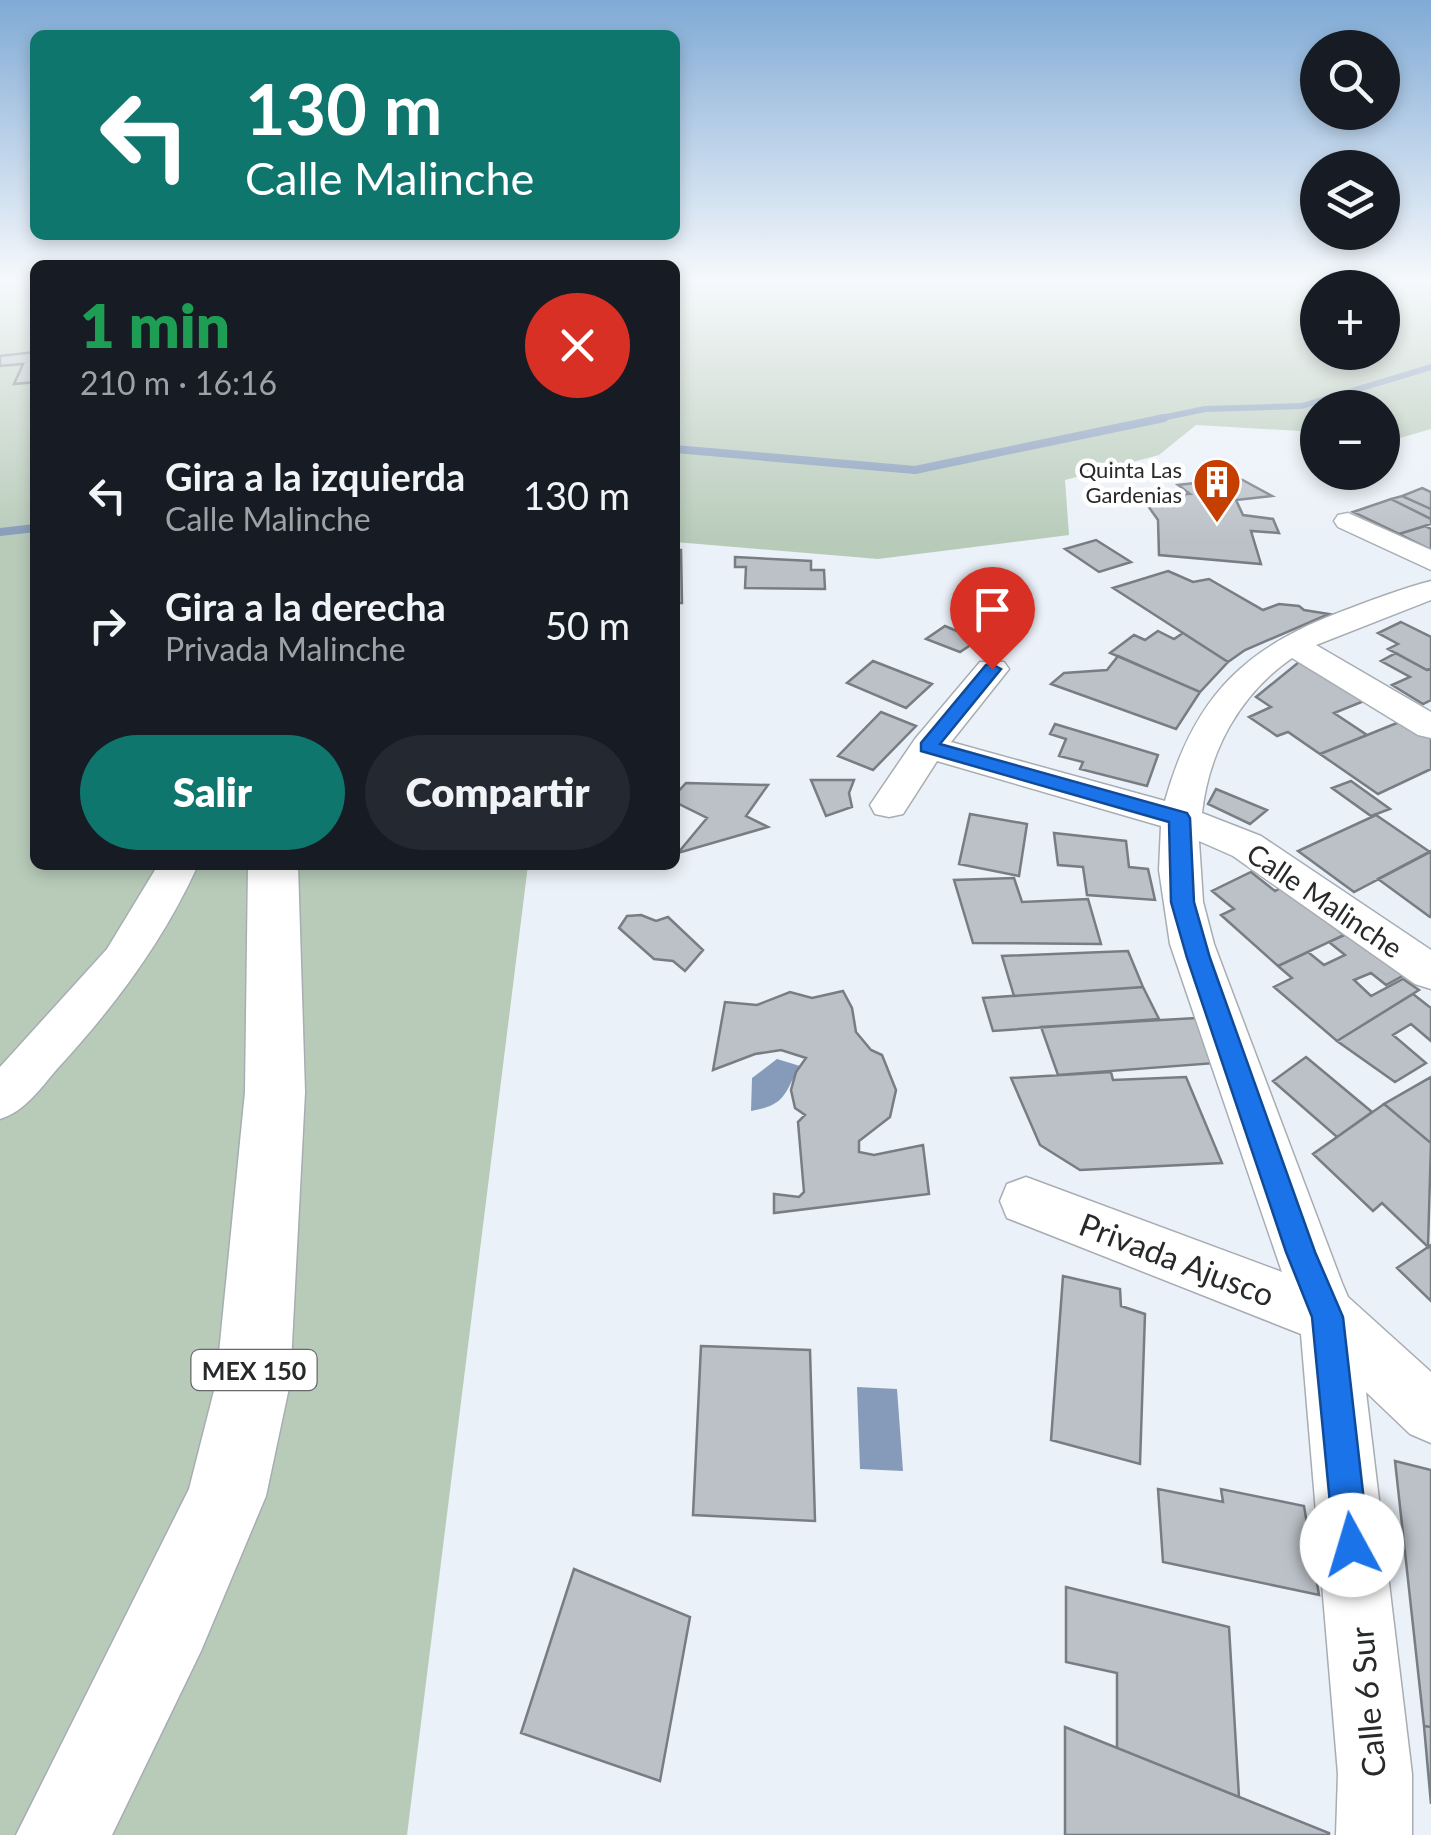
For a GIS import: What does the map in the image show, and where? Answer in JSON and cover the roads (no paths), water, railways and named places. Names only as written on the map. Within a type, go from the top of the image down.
[{"type":"main road","name":"MEX 150","points":[[63,1835],[171,1621],[227,1496],[253,1383],[276,1092],[274,870]]},
{"type":"street","points":[[1348,522],[1431,561]]},
{"type":"street","name":"Calle 6 Sur","points":[[1374,1835],[1376,1774],[1328,1317],[1274,1177],[1193,940],[1182,902],[1179,818],[1203,743],[1219,712],[1267,659],[1431,590]]},
{"type":"street","points":[[1294,646],[1431,727]]},
{"type":"street","points":[[889,805],[928,747],[992,669]]},
{"type":"street","name":"Calle Malinche","points":[[928,747],[1179,818],[1247,846],[1431,972]]},
{"type":"street","points":[[0,1099],[121,965],[164,898],[176,870]]},
{"type":"street","name":"Privada Ajusco","points":[[1026,1202],[1328,1317]]},
{"type":"street","points":[[1328,1317],[1431,1413]]},
{"type":"water","points":[[777,1059],[800,1066],[778,1101],[751,1111],[752,1078]]},
{"type":"water","points":[[857,1387],[897,1389],[903,1471],[860,1469]]},
{"type":"waterway","points":[[1152,420],[1205,409],[1302,406],[1422,370]]},
{"type":"waterway","points":[[680,449],[915,470],[1164,418]]},
{"type":"waterway","points":[[0,532],[30,529]]},
{"type":"place","name":"Quinta Las Gardenias","points":[[1217,524]]}]
